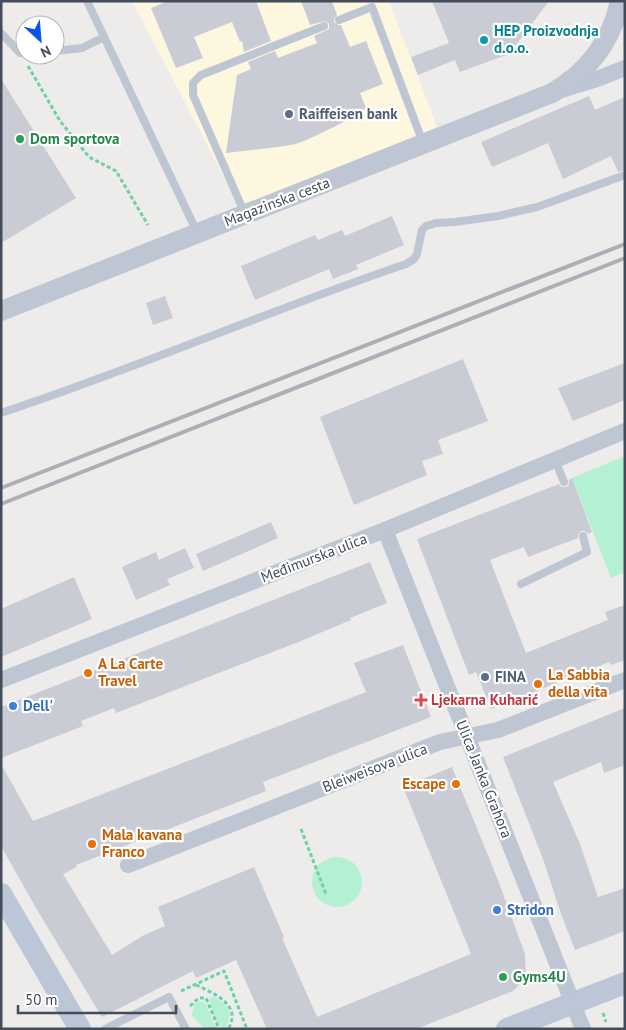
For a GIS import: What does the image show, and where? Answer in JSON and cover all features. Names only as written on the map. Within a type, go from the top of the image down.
[{"type":"main road","points":[[1,894],[80,1029]]},
{"type":"main road","points":[[507,1029],[625,982]]},
{"type":"street","name":"Magazinska cesta","points":[[552,93],[571,80],[591,62],[621,9]]},
{"type":"street","name":"Magazinska cesta","points":[[1,311],[552,93],[625,68]]},
{"type":"street","name":"Međimurska ulica","points":[[1,680],[385,530],[625,431]]},
{"type":"street","name":"Ulica Janka Grahora","points":[[385,530],[583,1029]]},
{"type":"street","name":"Bleiweisova ulica","points":[[128,865],[440,742],[498,730],[625,680]]},
{"type":"lane","points":[[87,1],[198,233]]},
{"type":"lane","points":[[339,20],[371,4],[424,145]]},
{"type":"lane","points":[[245,214],[193,95],[193,83],[201,75],[324,26]]},
{"type":"lane","points":[[1,33],[15,46]]},
{"type":"lane","points":[[65,50],[82,48],[104,37]]},
{"type":"lane","points":[[1,413],[66,392],[336,288],[406,264],[414,259],[417,254],[422,230],[426,226],[436,223],[498,216],[537,207],[625,175]]},
{"type":"lane","points":[[555,460],[564,482]]},
{"type":"lane","points":[[521,584],[587,552],[583,536]]},
{"type":"lane","points":[[104,1029],[169,997],[186,1029]]},
{"type":"path","points":[[30,65],[60,121],[89,157],[116,171],[148,224]]},
{"type":"path","points":[[300,829],[326,894]]},
{"type":"path","points":[[169,997],[224,971],[247,1029]]},
{"type":"path","points":[[195,984],[227,1002],[232,1010],[232,1018],[228,1029]]},
{"type":"path","points":[[188,1011],[190,1004],[199,998],[206,998],[219,1029]]},
{"type":"shaded area","points":[[132,1],[389,1],[437,127],[238,208],[229,187]]},
{"type":"green space","points":[[625,456],[625,572],[611,578],[572,478]]},
{"type":"green space","points":[[332,857],[342,857],[355,864],[362,877],[362,887],[355,900],[342,907],[332,907],[323,903],[316,896],[312,887],[312,877],[316,868],[323,861]]},
{"type":"green space","points":[[213,996],[228,1009],[229,1016],[226,1027],[223,1028],[217,1022],[214,1015],[209,999]]},
{"type":"green space","points":[[204,1002],[208,1008],[217,1029],[205,1029],[192,1016],[194,1004]]},
{"type":"building","points":[[168,1],[256,1],[271,41],[244,52],[242,41],[240,42],[232,22],[194,37],[203,58],[176,68],[151,8]]},
{"type":"building","points":[[301,1],[332,1],[337,15],[334,22],[341,25],[350,47],[366,41],[383,84],[360,93],[366,108],[338,125],[311,138],[296,144],[226,153],[237,75],[251,69],[248,62],[275,51],[278,58],[317,43],[314,36],[329,29],[329,24],[325,21],[310,25]]},
{"type":"building","name":"HEP Proizvodnja d.o.o.","points":[[432,1],[549,1],[509,54],[460,72],[455,60],[418,75],[411,57],[449,43]]},
{"type":"building","name":"Dom sportova","points":[[1,79],[76,198],[1,243]]},
{"type":"building","points":[[589,96],[595,110],[625,97],[625,170],[618,172],[611,156],[563,179],[548,143],[492,167],[481,142]]},
{"type":"building","points":[[392,216],[404,245],[356,265],[358,269],[333,279],[329,269],[255,300],[241,266],[315,235],[318,240],[342,230],[345,236]]},
{"type":"building","points":[[165,296],[173,318],[153,325],[146,303]]},
{"type":"building","points":[[463,359],[488,421],[438,440],[443,454],[422,461],[427,475],[354,505],[320,417]]},
{"type":"building","points":[[625,363],[625,400],[573,421],[558,388]]},
{"type":"building","points":[[572,478],[592,532],[588,534],[585,531],[581,531],[578,534],[578,538],[528,557],[524,547],[490,560],[526,653],[608,620],[605,612],[625,605],[625,660],[611,665],[609,662],[491,709],[476,672],[469,675],[417,539],[559,484],[561,487],[566,487]]},
{"type":"building","points":[[271,522],[278,538],[203,571],[196,554]]},
{"type":"building","points":[[185,548],[194,568],[167,579],[170,585],[136,600],[122,567],[156,552],[159,560]]},
{"type":"building","points":[[370,562],[387,603],[296,643],[116,713],[114,708],[81,721],[83,726],[1,758],[1,707]]},
{"type":"building","points":[[74,577],[92,619],[1,657],[1,609]]},
{"type":"building","points":[[403,645],[431,717],[263,782],[266,791],[76,865],[77,867],[63,874],[112,955],[144,935],[165,926],[158,907],[254,867],[284,937],[282,938],[317,1017],[471,954],[403,787],[452,767],[498,880],[525,954],[526,978],[513,991],[416,1029],[267,1029],[236,960],[196,978],[193,971],[102,1017],[1,846],[1,764],[33,821],[366,692],[354,663]]},
{"type":"building","points":[[625,708],[625,765],[604,773],[601,762],[553,782],[580,844],[598,897],[625,888],[625,931],[575,950],[543,859],[503,757]]},
{"type":"railway","points":[[1,488],[625,244]]},
{"type":"railway","points":[[1,504],[625,258]]},
{"type":"place","name":"HEP Proizvodnja d.o.o.","points":[[484,40]]},
{"type":"place","name":"Raiffeisen bank","points":[[289,114]]},
{"type":"place","name":"Dom sportova","points":[[20,139]]},
{"type":"place","name":"A La Carte Travel","points":[[88,673]]},
{"type":"place","name":"FINA","points":[[485,677]]},
{"type":"place","name":"La Sabbia della vita","points":[[538,684]]},
{"type":"place","name":"Ljekarna Kuharić","points":[[421,700]]},
{"type":"place","name":"Dell'","points":[[13,706]]},
{"type":"place","name":"Escape","points":[[456,784]]},
{"type":"place","name":"Mala kavana Franco","points":[[92,844]]},
{"type":"place","name":"Stridon","points":[[497,910]]},
{"type":"place","name":"Gyms4U","points":[[503,977]]}]
